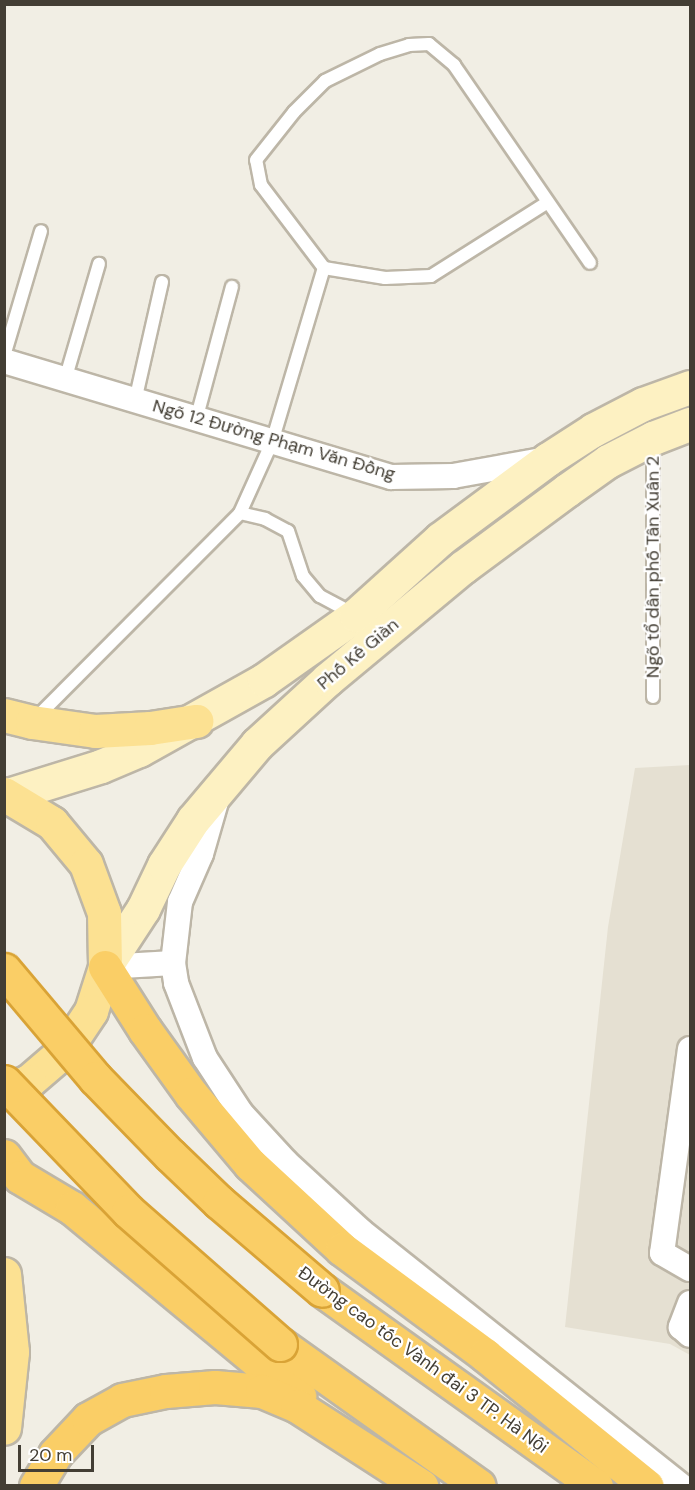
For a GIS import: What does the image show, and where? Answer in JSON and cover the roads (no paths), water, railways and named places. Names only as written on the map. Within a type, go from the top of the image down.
[{"type":"highway","points":[[105,967],[145,1030],[191,1094],[250,1164],[342,1249],[485,1355],[646,1485]]},
{"type":"highway","name":"Đường cao tốc Vành đai 3 TP. Hà Nội","points":[[4,970],[95,1078],[219,1202],[322,1290],[596,1485]]},
{"type":"highway","points":[[4,1082],[128,1211],[280,1344],[479,1485]]},
{"type":"highway","points":[[4,1156],[20,1177],[72,1208],[351,1439]]},
{"type":"highway","points":[[36,1485],[55,1454],[88,1419],[122,1400],[166,1391],[215,1387],[262,1391],[297,1406],[421,1485]]},
{"type":"main road","name":"Phố Kẻ Giàn","points":[[6,795],[101,766],[139,750],[264,680],[356,615],[441,539],[548,459],[593,430],[643,404],[690,387]]},
{"type":"main road","name":"Phố Kẻ Giàn","points":[[105,967],[143,909],[164,865],[221,784],[257,744],[328,679],[507,535],[608,461],[653,438],[690,424]]},
{"type":"main road","points":[[484,507],[507,535]]},
{"type":"main road","points":[[18,719],[95,731],[150,728],[196,720]]},
{"type":"main road","points":[[4,1091],[29,1081],[65,1050],[91,1011],[105,967],[104,913],[86,864],[52,823],[6,795]]},
{"type":"main road","points":[[4,1274],[12,1352],[4,1428]]},
{"type":"street","name":"Ngõ 12 Đường Phạm Văn Đồng","points":[[4,362],[391,477],[453,476],[548,459]]},
{"type":"street","points":[[221,784],[201,854],[180,902],[173,963],[176,984],[205,1058],[241,1113],[286,1162],[361,1231],[682,1485]]},
{"type":"street","points":[[105,967],[173,963]]},
{"type":"street","points":[[690,1049],[662,1253],[690,1269]]},
{"type":"street","points":[[690,1303],[681,1327],[690,1335]]},
{"type":"lane","points":[[548,202],[431,276],[385,278],[324,268],[261,185],[256,160],[294,111],[325,81],[380,54],[409,45],[429,44],[454,65],[590,263]]},
{"type":"lane","points":[[4,356],[41,231]]},
{"type":"lane","points":[[65,380],[99,264]]},
{"type":"lane","points":[[18,719],[240,513],[272,442],[324,268]]},
{"type":"lane","points":[[135,401],[162,282]]},
{"type":"lane","points":[[196,420],[232,287]]},
{"type":"lane","name":"Ngõ tổ dân phố Tân Xuân 2","points":[[653,438],[654,697]]},
{"type":"lane","points":[[240,513],[266,519],[288,531],[303,576],[320,596],[356,615]]}]
